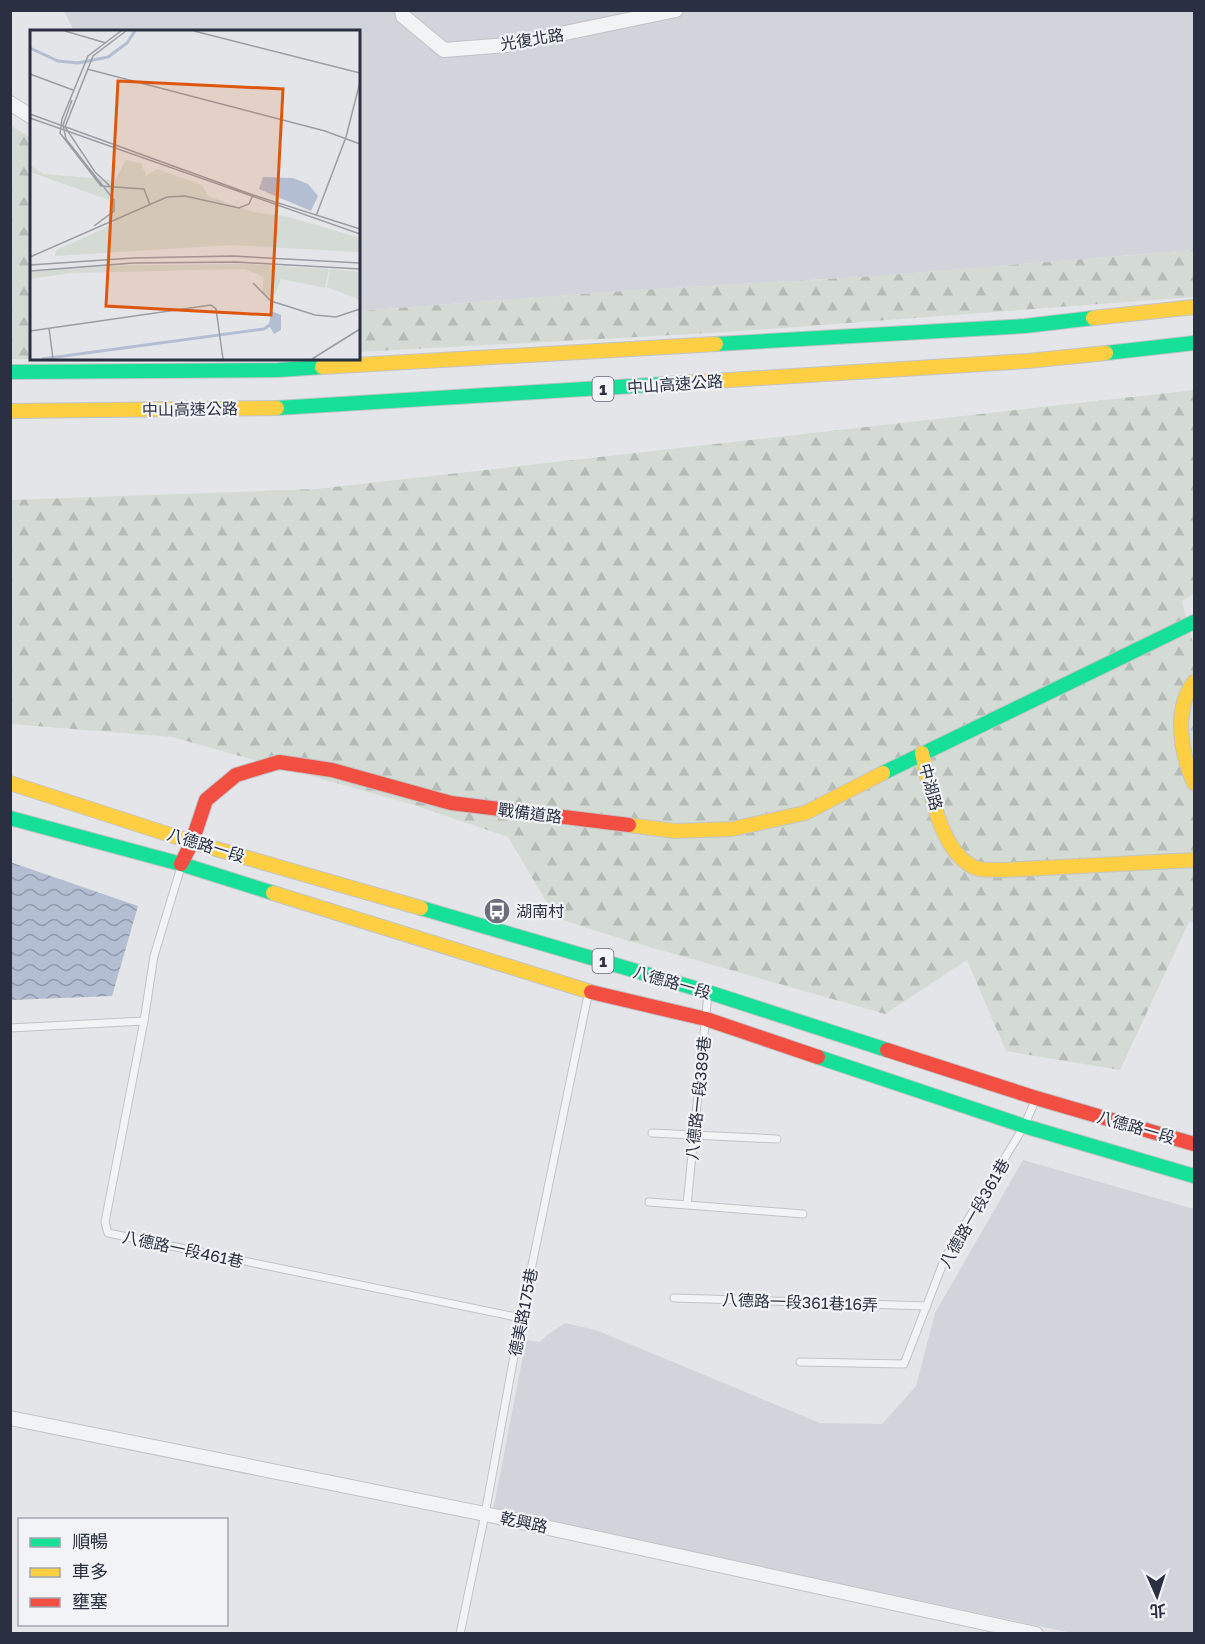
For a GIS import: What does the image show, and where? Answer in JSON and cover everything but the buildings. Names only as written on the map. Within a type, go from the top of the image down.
[{"type":"main road","points":[[10,372],[278,370],[1025,326],[1194,307]]},
{"type":"main road","name":"中山高速公路","points":[[10,411],[302,408],[1016,362],[1194,343]]},
{"type":"main road","name":"中湖路","points":[[1190,862],[1004,870],[977,868],[957,855],[945,833],[922,753],[1194,622]]},
{"type":"main road","points":[[1194,682],[1185,695],[1181,735],[1190,776],[1194,783]]},
{"type":"main road","name":"戰備道路","points":[[181,864],[192,842],[206,800],[236,775],[279,762],[332,770],[451,803],[675,831],[732,829],[805,813],[922,753]]},
{"type":"main road","name":"八德路一段","points":[[10,783],[192,842],[708,992],[1036,1098],[1194,1144]]},
{"type":"main road","name":"八德路一段","points":[[10,818],[181,864],[589,992],[706,1019],[1024,1126],[1194,1176]]},
{"type":"street","name":"光復北路","points":[[402,10],[403,16],[444,50],[507,45],[676,10]]},
{"type":"street","points":[[10,103],[30,116]]},
{"type":"street","name":"乾興路","points":[[10,1418],[485,1514],[1036,1634]]},
{"type":"lane","name":"八德路一段461巷","points":[[181,864],[154,956],[144,1021],[105,1222],[108,1233],[521,1318]]},
{"type":"lane","name":"德美路175巷","points":[[460,1634],[485,1514],[521,1318],[589,992]]},
{"type":"lane","name":"八德路一段389巷","points":[[687,1205],[708,992]]},
{"type":"lane","points":[[10,1028],[144,1021]]},
{"type":"lane","name":"八德路一段361巷","points":[[800,1362],[904,1364],[945,1258],[1024,1126],[1036,1098]]},
{"type":"lane","points":[[652,1133],[777,1139]]},
{"type":"lane","points":[[648,1202],[802,1214]]},
{"type":"lane","name":"八德路一段361巷16弄","points":[[674,1298],[927,1306]]},
{"type":"shaded area","points":[[64,11],[1194,11],[1194,250],[876,276],[623,291],[360,311],[360,30],[74,30]]},
{"type":"shaded area","points":[[1023,1160],[1194,1209],[1194,1633],[1072,1633],[493,1511],[526,1340],[540,1342],[565,1323],[596,1330],[820,1423],[882,1424],[916,1386],[935,1313]]},
{"type":"green space","points":[[10,125],[30,137],[30,359],[11,359]]},
{"type":"green space","points":[[1194,250],[1194,297],[728,332],[360,352],[360,311],[623,291],[876,276]]},
{"type":"green space","points":[[105,360],[222,360],[199,361]]},
{"type":"green space","points":[[1194,390],[1194,594],[1182,601],[1194,647],[1194,922],[1189,922],[1120,1070],[1006,1051],[967,960],[885,1014],[556,918],[508,837],[411,804],[172,737],[11,724],[10,500],[316,489]]},
{"type":"water","points":[[10,862],[138,906],[112,996],[11,1000]]},
{"type":"traffic: fast","points":[[716,344],[1025,326],[1093,318]]},
{"type":"traffic: fast","points":[[1106,353],[1194,343]]},
{"type":"traffic: fast","points":[[10,372],[278,370],[322,367]]},
{"type":"traffic: fast","points":[[277,408],[682,383]]},
{"type":"traffic: fast","points":[[883,773],[1194,622]]},
{"type":"traffic: fast","points":[[10,818],[181,864],[273,893]]},
{"type":"traffic: fast","points":[[421,908],[708,992],[887,1050]]},
{"type":"traffic: fast","points":[[818,1057],[1024,1126],[1194,1176]]},
{"type":"traffic: slow","points":[[1093,318],[1194,307]]},
{"type":"traffic: slow","points":[[322,367],[716,344]]},
{"type":"traffic: slow","points":[[682,383],[1028,361],[1106,353]]},
{"type":"traffic: slow","points":[[10,411],[277,408]]},
{"type":"traffic: slow","points":[[1194,682],[1187,693],[1181,718],[1183,745],[1194,783]]},
{"type":"traffic: slow","points":[[922,753],[938,818],[945,834],[963,860],[976,868],[1004,870],[1194,860]]},
{"type":"traffic: slow","points":[[629,825],[675,831],[732,829],[805,813],[883,773]]},
{"type":"traffic: slow","points":[[10,783],[192,842],[421,908]]},
{"type":"traffic: slow","points":[[273,893],[591,992]]},
{"type":"traffic: jam","points":[[181,864],[192,842],[206,800],[236,775],[279,762],[332,770],[451,803],[629,825]]},
{"type":"traffic: jam","points":[[591,992],[706,1019],[818,1057]]},
{"type":"traffic: jam","points":[[887,1050],[1036,1098],[1194,1144]]},
{"type":"place","name":"湖南村","points":[[497,911]]}]
